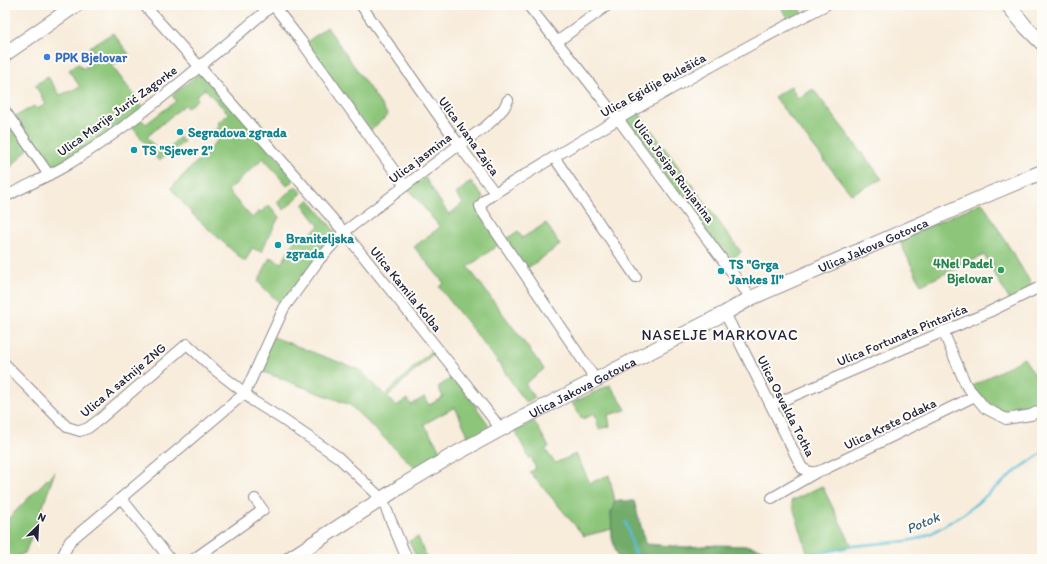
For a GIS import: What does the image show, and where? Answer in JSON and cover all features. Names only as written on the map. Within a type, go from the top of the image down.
[{"type":"street","points":[[5,54],[76,5]]},
{"type":"street","name":"Ulica Kamila Kolba","points":[[144,5],[344,232],[501,429]]},
{"type":"street","points":[[273,5],[302,42],[405,186]]},
{"type":"street","name":"Ulica Marije Jurić Zagorke","points":[[5,197],[67,165],[104,140],[199,66],[273,5]]},
{"type":"street","name":"Ulica Ivana Zajca","points":[[361,5],[458,145],[495,193],[485,200],[480,206],[482,211],[596,380]]},
{"type":"street","name":"Ulica Josipa Runjanina","points":[[528,5],[618,119],[751,298]]},
{"type":"street","points":[[558,42],[608,5]]},
{"type":"street","name":"Ulica Egidije Bulešića","points":[[495,193],[618,119],[826,5]]},
{"type":"street","points":[[1008,5],[1026,27],[1042,43]]},
{"type":"street","name":"Ulica jasmina","points":[[245,393],[284,308],[319,260],[344,232],[494,119],[504,108],[508,100]]},
{"type":"street","points":[[5,111],[49,175]]},
{"type":"street","points":[[554,157],[636,277]]},
{"type":"street","name":"Ulica Jakova Gotovca","points":[[289,559],[448,458],[751,298],[1042,172]]},
{"type":"street","name":"Ulica Fortunata Pintarića","points":[[772,405],[988,312],[1042,286]]},
{"type":"street","name":"Ulica Osvalda Totha","points":[[725,313],[802,468],[815,473]]},
{"type":"street","points":[[943,331],[966,384],[985,408],[1006,419],[1031,415],[1042,409]]},
{"type":"street","name":"Ulica A satnije ZNG","points":[[5,364],[67,427],[80,431],[88,428],[100,419],[187,344],[215,370],[245,393]]},
{"type":"street","points":[[61,559],[70,541],[245,393],[253,401],[338,457],[382,499],[407,559]]},
{"type":"street","name":"Ulica Krste Odaka","points":[[772,498],[815,473],[861,453],[976,396]]},
{"type":"street","points":[[121,498],[170,559]]},
{"type":"street","points":[[194,559],[263,510],[255,499]]},
{"type":"green space","points":[[780,5],[799,5],[804,17],[790,24]]},
{"type":"green space","points":[[327,27],[388,115],[367,133],[303,45]]},
{"type":"green space","points":[[113,33],[129,54],[112,66],[145,110],[49,175],[30,147],[5,173],[5,111],[11,119],[34,106],[37,109],[46,104],[35,85],[48,77],[60,95],[80,87],[69,70],[78,63],[83,69],[97,58],[89,47]]},
{"type":"green space","points":[[201,72],[296,178],[287,186],[263,158],[228,191],[252,218],[259,211],[261,212],[269,205],[279,217],[261,252],[252,248],[245,262],[193,215],[171,188],[218,140],[211,133],[219,126],[217,123],[229,114],[205,89],[196,96],[198,99],[187,108],[184,105],[147,137],[161,154],[180,137],[184,142],[159,161],[132,127],[141,119],[146,124],[176,101],[172,95]]},
{"type":"green space","points":[[791,86],[798,99],[813,89],[882,179],[851,194],[774,97]]},
{"type":"green space","points":[[636,109],[741,252],[727,262],[623,119]]},
{"type":"green space","points":[[422,173],[449,215],[463,203],[456,194],[471,181],[485,200],[480,206],[502,242],[468,267],[544,369],[525,384],[535,397],[526,403],[495,358],[439,287],[444,283],[414,247],[440,227],[406,186]]},
{"type":"green space","points":[[296,186],[302,193],[284,210],[277,202]]},
{"type":"green space","points":[[309,199],[339,237],[284,308],[258,282],[270,257],[282,263],[297,236],[302,241],[319,226],[303,205]]},
{"type":"green space","points":[[982,202],[1035,290],[1010,301],[984,255],[921,285],[899,240]]},
{"type":"green space","points":[[546,223],[560,245],[522,272],[502,242],[518,231],[522,238]]},
{"type":"green space","points":[[271,336],[360,370],[385,395],[436,346],[438,349],[387,397],[396,406],[407,399],[411,405],[424,397],[429,405],[443,397],[438,387],[454,376],[491,428],[469,442],[467,433],[455,407],[424,424],[443,455],[417,470],[350,405],[256,369]]},
{"type":"green space","points":[[1024,358],[1042,387],[1042,409],[1006,419],[985,408],[969,388]]},
{"type":"green space","points":[[610,385],[626,410],[608,415],[610,426],[599,429],[595,414],[582,419],[572,403]]},
{"type":"green space","points":[[534,421],[549,447],[545,449],[555,463],[576,454],[590,483],[609,475],[615,501],[611,513],[612,529],[584,536],[530,472],[536,469],[531,457],[529,458],[515,431]]},
{"type":"green space","points":[[55,471],[25,553],[12,559],[5,559],[5,522]]},
{"type":"green space","points":[[822,486],[852,546],[808,556],[791,501]]},
{"type":"green space","points":[[615,501],[634,501],[646,544],[687,547],[717,545],[749,546],[769,551],[773,559],[618,559],[612,538],[611,513]]},
{"type":"green space","points":[[418,537],[427,559],[417,559],[409,541]]},
{"type":"waterway","name":"Potok","points":[[790,559],[852,546],[917,539],[932,533],[965,513],[1016,471],[1042,453]]},
{"type":"waterway","points":[[626,522],[637,559]]},
{"type":"place","name":"PPK Bjelovar","points":[[47,57]]},
{"type":"place","name":"Segradova zgrada","points":[[180,132]]},
{"type":"place","name":"TS \"Sjever 2\"","points":[[134,150]]},
{"type":"place","name":"Braniteljska zgrada","points":[[278,245]]},
{"type":"place","name":"4Nel Padel Bjelovar","points":[[1001,270]]},
{"type":"place","name":"TS \"Grga Jankes II\"","points":[[721,271]]},
{"type":"district","name":"NASELJE MARKOVAC","points":[[720,335]]}]
